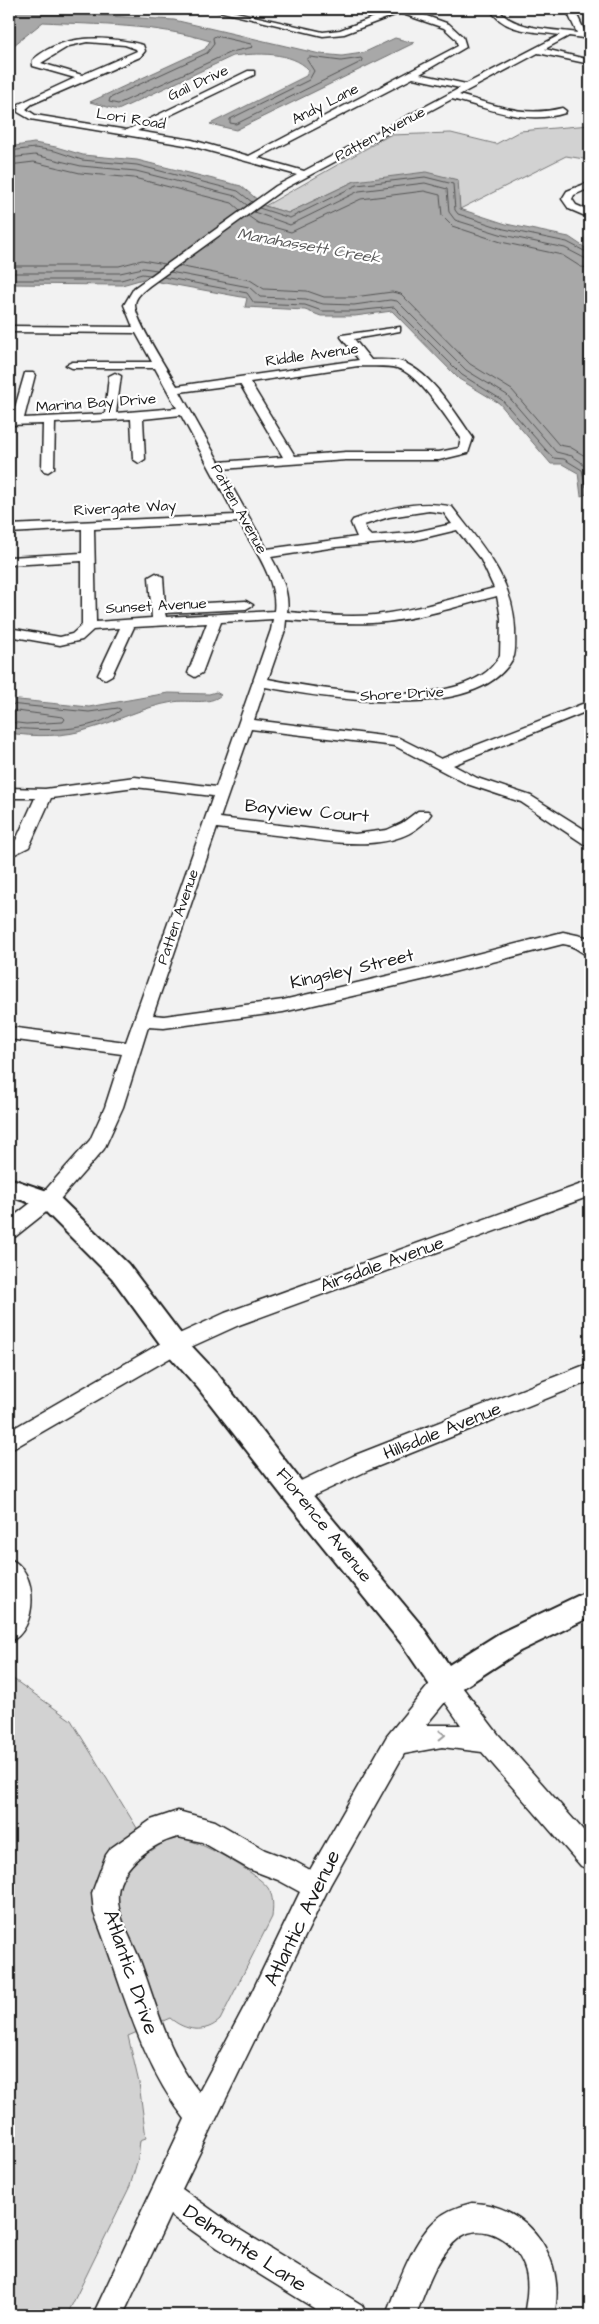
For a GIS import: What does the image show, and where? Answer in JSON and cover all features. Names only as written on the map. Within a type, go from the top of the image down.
[{"type":"main road","points":[[9,1187],[48,1200]]},
{"type":"main road","name":"Florence Avenue","points":[[48,1200],[120,1271],[175,1344],[207,1380],[273,1462],[296,1494],[411,1634],[445,1683]]},
{"type":"main road","name":"Atlantic Avenue","points":[[445,1683],[510,1642],[590,1602]]},
{"type":"street","points":[[214,9],[323,34],[341,32],[401,10]]},
{"type":"street","points":[[494,9],[500,18],[512,25],[587,37]]},
{"type":"street","points":[[570,9],[587,37]]},
{"type":"street","name":"Andy Lane","points":[[250,159],[460,50],[462,42],[442,23],[401,10]]},
{"type":"street","name":"Patten Avenue","points":[[9,1231],[48,1200],[96,1144],[114,1107],[142,1020],[261,682],[278,630],[282,601],[274,572],[242,518],[140,330],[128,305],[132,295],[267,195],[566,34]]},
{"type":"street","name":"Lori Road","points":[[83,78],[40,67],[35,62],[67,44],[77,41],[125,43],[137,45],[141,49],[137,56],[29,102],[22,106],[21,110],[34,117],[192,143],[305,174]]},
{"type":"street","points":[[537,50],[590,62]]},
{"type":"street","name":"Gail Drive","points":[[129,132],[252,74]]},
{"type":"street","points":[[412,75],[467,87]]},
{"type":"street","points":[[452,96],[529,115],[550,115],[562,111]]},
{"type":"street","points":[[590,185],[570,193],[567,199],[572,207],[590,216]]},
{"type":"street","points":[[9,329],[140,330]]},
{"type":"street","name":"Riddle Avenue","points":[[386,363],[370,342],[396,329]]},
{"type":"street","points":[[366,362],[346,337],[370,342]]},
{"type":"street","name":"Riddle Avenue","points":[[173,390],[366,362],[386,363]]},
{"type":"street","points":[[214,466],[346,456],[439,456],[464,450],[467,442],[465,433],[439,399],[412,370],[398,364],[386,363]]},
{"type":"street","points":[[72,365],[159,366]]},
{"type":"street","points":[[13,422],[29,375]]},
{"type":"street","points":[[110,417],[115,376]]},
{"type":"street","points":[[243,380],[291,460]]},
{"type":"street","name":"Marina Bay Drive","points":[[13,422],[49,422],[184,411]]},
{"type":"street","points":[[137,416],[139,459]]},
{"type":"street","points":[[48,468],[49,422]]},
{"type":"street","name":"Shore Drive","points":[[261,682],[310,692],[363,697],[430,695],[472,686],[499,669],[508,655],[508,610],[502,590],[490,565],[446,508],[434,507],[400,511],[357,523],[361,534],[368,540]]},
{"type":"street","name":"Rivergate Way","points":[[9,529],[242,518]]},
{"type":"street","points":[[88,526],[89,626]]},
{"type":"street","points":[[263,554],[368,540],[411,537],[460,526]]},
{"type":"street","points":[[9,561],[88,557]]},
{"type":"street","points":[[156,577],[159,616],[246,605]]},
{"type":"street","points":[[279,615],[352,620],[394,617],[502,590]]},
{"type":"street","name":"Sunset Avenue","points":[[9,632],[60,641],[77,637],[89,626],[129,624],[159,616],[215,620],[279,615]]},
{"type":"street","points":[[196,673],[215,620]]},
{"type":"street","points":[[105,675],[129,624]]},
{"type":"street","points":[[441,764],[590,705]]},
{"type":"street","points":[[246,724],[388,740],[407,745],[472,781],[526,799],[590,840]]},
{"type":"street","points":[[9,793],[45,794],[135,782],[222,792]]},
{"type":"street","points":[[9,852],[23,843],[45,794]]},
{"type":"street","name":"Bayview Court","points":[[212,822],[356,838],[373,838],[410,827],[423,814]]},
{"type":"street","name":"Kingsley Street","points":[[142,1020],[164,1022],[283,1006],[568,938],[580,941],[590,950]]},
{"type":"street","points":[[9,1033],[132,1050]]},
{"type":"street","name":"Airsdale Avenue","points":[[9,1442],[175,1344],[232,1319],[590,1188]]},
{"type":"street","name":"Hillsdale Avenue","points":[[296,1494],[362,1464],[590,1372]]},
{"type":"street","points":[[9,1569],[21,1592],[21,1608],[9,1631]]},
{"type":"street","name":"Florence Avenue","points":[[445,1683],[489,1742],[590,1857]]},
{"type":"street","name":"Atlantic Avenue","points":[[108,2315],[201,2117],[259,2005],[315,1887],[396,1744],[445,1683]]},
{"type":"street","points":[[396,1744],[430,1735],[461,1735],[489,1742]]},
{"type":"street","name":"Atlantic Drive","points":[[201,2117],[177,2087],[160,2055],[107,1912],[105,1893],[115,1864],[120,1857],[160,1829],[178,1824],[206,1830],[258,1860],[285,1870],[315,1887]]},
{"type":"street","name":"Delmonte Lane","points":[[165,2195],[227,2238],[352,2315]]},
{"type":"street","points":[[401,2315],[432,2244],[449,2228],[462,2220],[478,2216],[495,2219],[512,2228],[526,2241],[536,2259],[542,2286],[539,2315]]},
{"type":"shaded area","points":[[590,125],[590,160],[566,156],[460,209],[355,181],[288,213],[265,206],[390,135],[451,133],[496,144],[520,131]]},
{"type":"shaded area","points":[[9,1676],[71,1720],[151,1851],[170,1840],[178,1838],[198,1844],[226,1857],[252,1874],[268,1888],[273,1902],[272,1917],[220,2020],[208,2027],[195,2029],[182,2026],[170,2018],[128,2036],[139,2083],[146,2138],[140,2140],[138,2159],[130,2186],[67,2315],[16,2315],[9,2258]]},
{"type":"water","points":[[9,9],[44,9],[43,12],[174,20],[320,54],[342,56],[363,53],[395,38],[414,43],[236,130],[210,124],[306,76],[309,70],[302,64],[284,56],[252,54],[233,56],[118,110],[90,102],[205,49],[210,41],[189,35],[148,28],[43,22],[14,45],[9,46]]},
{"type":"water","name":"Manahassett Creek","points":[[34,143],[83,155],[137,160],[241,186],[265,206],[288,213],[355,181],[426,172],[458,180],[460,209],[506,224],[569,237],[590,251],[590,493],[581,496],[578,473],[562,464],[551,464],[499,403],[459,379],[392,311],[355,316],[321,316],[305,310],[245,307],[247,298],[143,279],[122,285],[9,284],[9,147]]},
{"type":"water","points":[[216,692],[221,695],[211,700],[198,702],[179,701],[162,704],[100,726],[70,734],[49,736],[9,733],[9,699],[89,707],[168,693],[209,694]]}]
